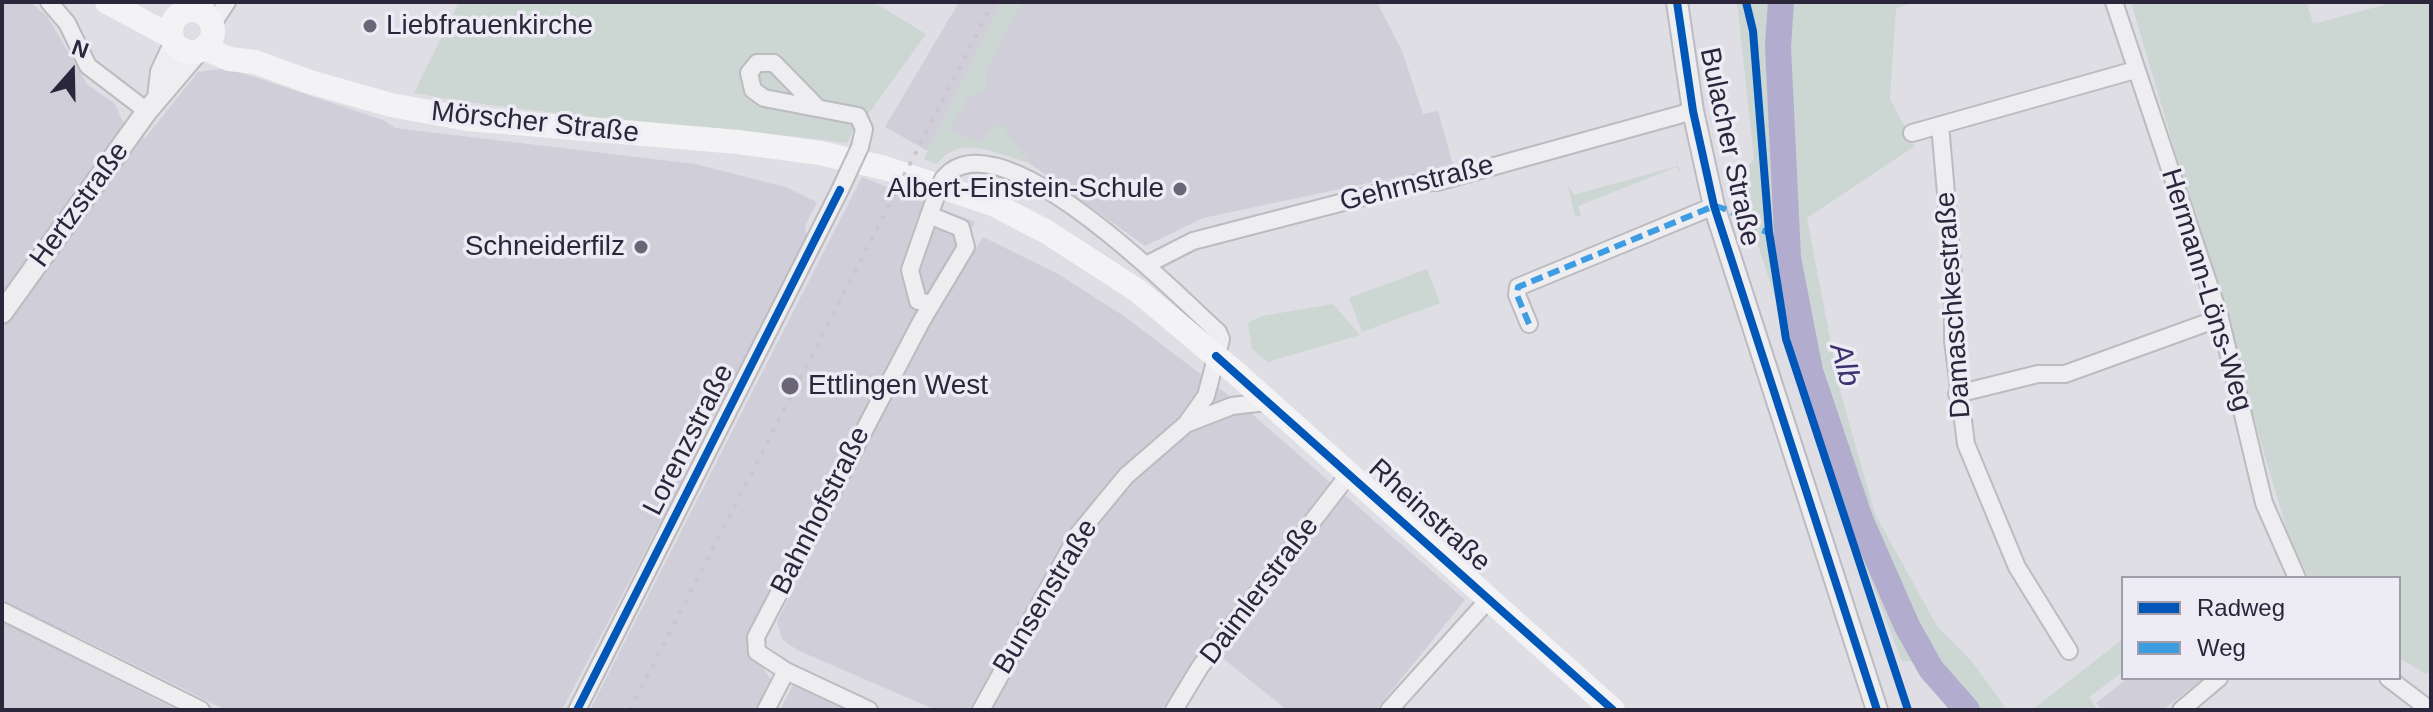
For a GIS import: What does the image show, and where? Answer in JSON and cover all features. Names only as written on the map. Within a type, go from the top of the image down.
[{"type":"main road","name":"Mörscher Straße","points":[[107,2],[195,29]]},
{"type":"main road","name":"Mörscher Straße","points":[[128,2],[195,29],[229,59],[255,62],[310,82],[391,105],[468,119],[738,142],[820,153]]},
{"type":"main road","name":"Rheinstraße","points":[[820,153],[885,168],[995,205],[1047,232],[1138,291],[1216,356],[1613,710]]},
{"type":"street","points":[[49,2],[67,23],[88,66],[152,104]]},
{"type":"street","points":[[195,29],[227,2]]},
{"type":"street","name":"Bulacher Straße","points":[[1677,2],[1693,111],[1714,206],[1877,710]]},
{"type":"street","name":"Hermann-Löns-Weg","points":[[2114,2],[2220,318],[2264,503],[2296,576]]},
{"type":"street","name":"Hertzstraße","points":[[2,313],[152,104],[161,72],[195,29]]},
{"type":"street","points":[[1912,133],[2135,70]]},
{"type":"street","name":"Lorenzstraße","points":[[577,710],[860,147],[864,129],[858,116],[817,107]]},
{"type":"street","name":"Gehrnstraße","points":[[1146,265],[1193,241],[1417,183],[1437,182],[1693,111]]},
{"type":"street","name":"Damaschkestraße","points":[[1940,125],[1953,273],[1957,394],[1966,444],[2017,567],[2069,651]]},
{"type":"street","points":[[932,304],[918,301],[910,277],[912,258],[943,179],[950,172],[975,164],[1019,172],[1054,192],[1146,265],[1218,332],[1220,346],[1216,356]]},
{"type":"street","points":[[1529,324],[1517,295],[1518,287],[1714,206]]},
{"type":"street","name":"Bahnhofstraße","points":[[786,671],[757,652],[756,637],[932,304],[966,247],[961,228],[930,211]]},
{"type":"street","points":[[1957,394],[2038,374],[2065,374],[2220,318]]},
{"type":"street","name":"Bunsenstraße","points":[[981,710],[1079,533],[1126,476],[1186,424],[1210,387],[1216,356]]},
{"type":"street","name":"Bunsenstraße","points":[[1186,424],[1232,406],[1266,402]]},
{"type":"street","name":"Daimlerstraße","points":[[1174,710],[1200,667],[1349,474]]},
{"type":"street","points":[[1389,710],[1489,599]]},
{"type":"street","points":[[2,611],[201,710]]},
{"type":"street","points":[[766,710],[786,671],[869,710]]},
{"type":"street","points":[[2181,710],[2217,680]]},
{"type":"street","points":[[2391,680],[2430,710]]},
{"type":"shaded area","points":[[2,2],[30,2],[47,16],[87,84],[115,104],[122,120],[145,138],[198,72],[227,68],[383,120],[395,128],[695,164],[786,187],[817,202],[805,226],[807,237],[729,391],[684,465],[681,483],[562,710],[226,710],[68,632],[59,650],[177,710],[2,710]]},
{"type":"shaded area","points":[[459,2],[873,2],[926,34],[869,113],[855,126],[847,143],[522,109],[414,93]]},
{"type":"shaded area","points":[[959,2],[1002,2],[928,151],[885,127]]},
{"type":"shaded area","points":[[1002,2],[1022,2],[986,71],[987,91],[968,98],[950,130],[979,141],[1000,123],[1032,164],[969,148],[946,154],[937,164],[924,159]]},
{"type":"shaded area","points":[[1019,2],[1377,2],[1402,51],[1423,114],[1438,111],[1453,165],[1203,218],[1145,246],[1022,158],[945,132]]},
{"type":"shaded area","points":[[1737,2],[1915,2],[1896,8],[1890,99],[1915,146],[1807,218],[1840,391],[1875,514],[1937,626],[1974,664],[2007,710],[1973,710],[1930,663],[1902,661],[1850,527],[1737,181],[1754,159]]},
{"type":"shaded area","points":[[2131,2],[2307,2],[2313,24],[2395,2],[2431,2],[2431,671],[2426,674],[2401,659],[2401,576],[2308,576],[2291,544]]},
{"type":"shaded area","points":[[1675,156],[1682,177],[1677,167],[1578,206],[1581,216],[1575,217],[1568,185],[1574,195],[1677,166]]},
{"type":"shaded area","points":[[862,177],[975,222],[924,326],[776,591],[748,649],[771,679],[756,710],[590,710]]},
{"type":"shaded area","points":[[983,237],[1058,274],[1124,316],[1244,407],[1465,600],[1376,710],[1287,710],[1205,644],[1162,710],[936,710],[797,650],[782,639],[777,621],[931,321]]},
{"type":"shaded area","points":[[1427,269],[1440,303],[1362,332],[1349,298]]},
{"type":"shaded area","points":[[1333,304],[1360,335],[1268,362],[1252,349],[1248,323],[1262,316]]},
{"type":"shaded area","points":[[2121,641],[2121,673],[2089,697],[2098,710],[2032,710]]},
{"type":"shaded area","points":[[2125,680],[2200,680],[2163,710],[2102,710],[2096,703]]},
{"type":"shaded area","points":[[793,685],[845,710],[780,710]]},
{"type":"waterway","name":"Alb","points":[[1781,2],[1778,46],[1788,258],[1810,371],[1860,519],[1907,626],[1931,669],[1967,710]]},
{"type":"railway","points":[[630,710],[993,2]]},
{"type":"marked path","points":[[1529,324],[1517,295],[1518,287],[1714,206],[1769,232]]},
{"type":"cycle path","points":[[1677,2],[1693,111],[1714,206],[1877,710]]},
{"type":"cycle path","points":[[1746,2],[1753,31],[1769,232],[1786,339],[1908,710]]},
{"type":"cycle path","points":[[577,710],[840,190]]},
{"type":"cycle path","points":[[1216,356],[1613,710]]},
{"type":"place","name":"Liebfrauenkirche","points":[[370,26]]},
{"type":"place","name":"Albert-Einstein-Schule","points":[[1180,189]]},
{"type":"place","name":"Schneiderfilz","points":[[641,247]]},
{"type":"place","name":"Ettlingen West","points":[[790,386]]}]
